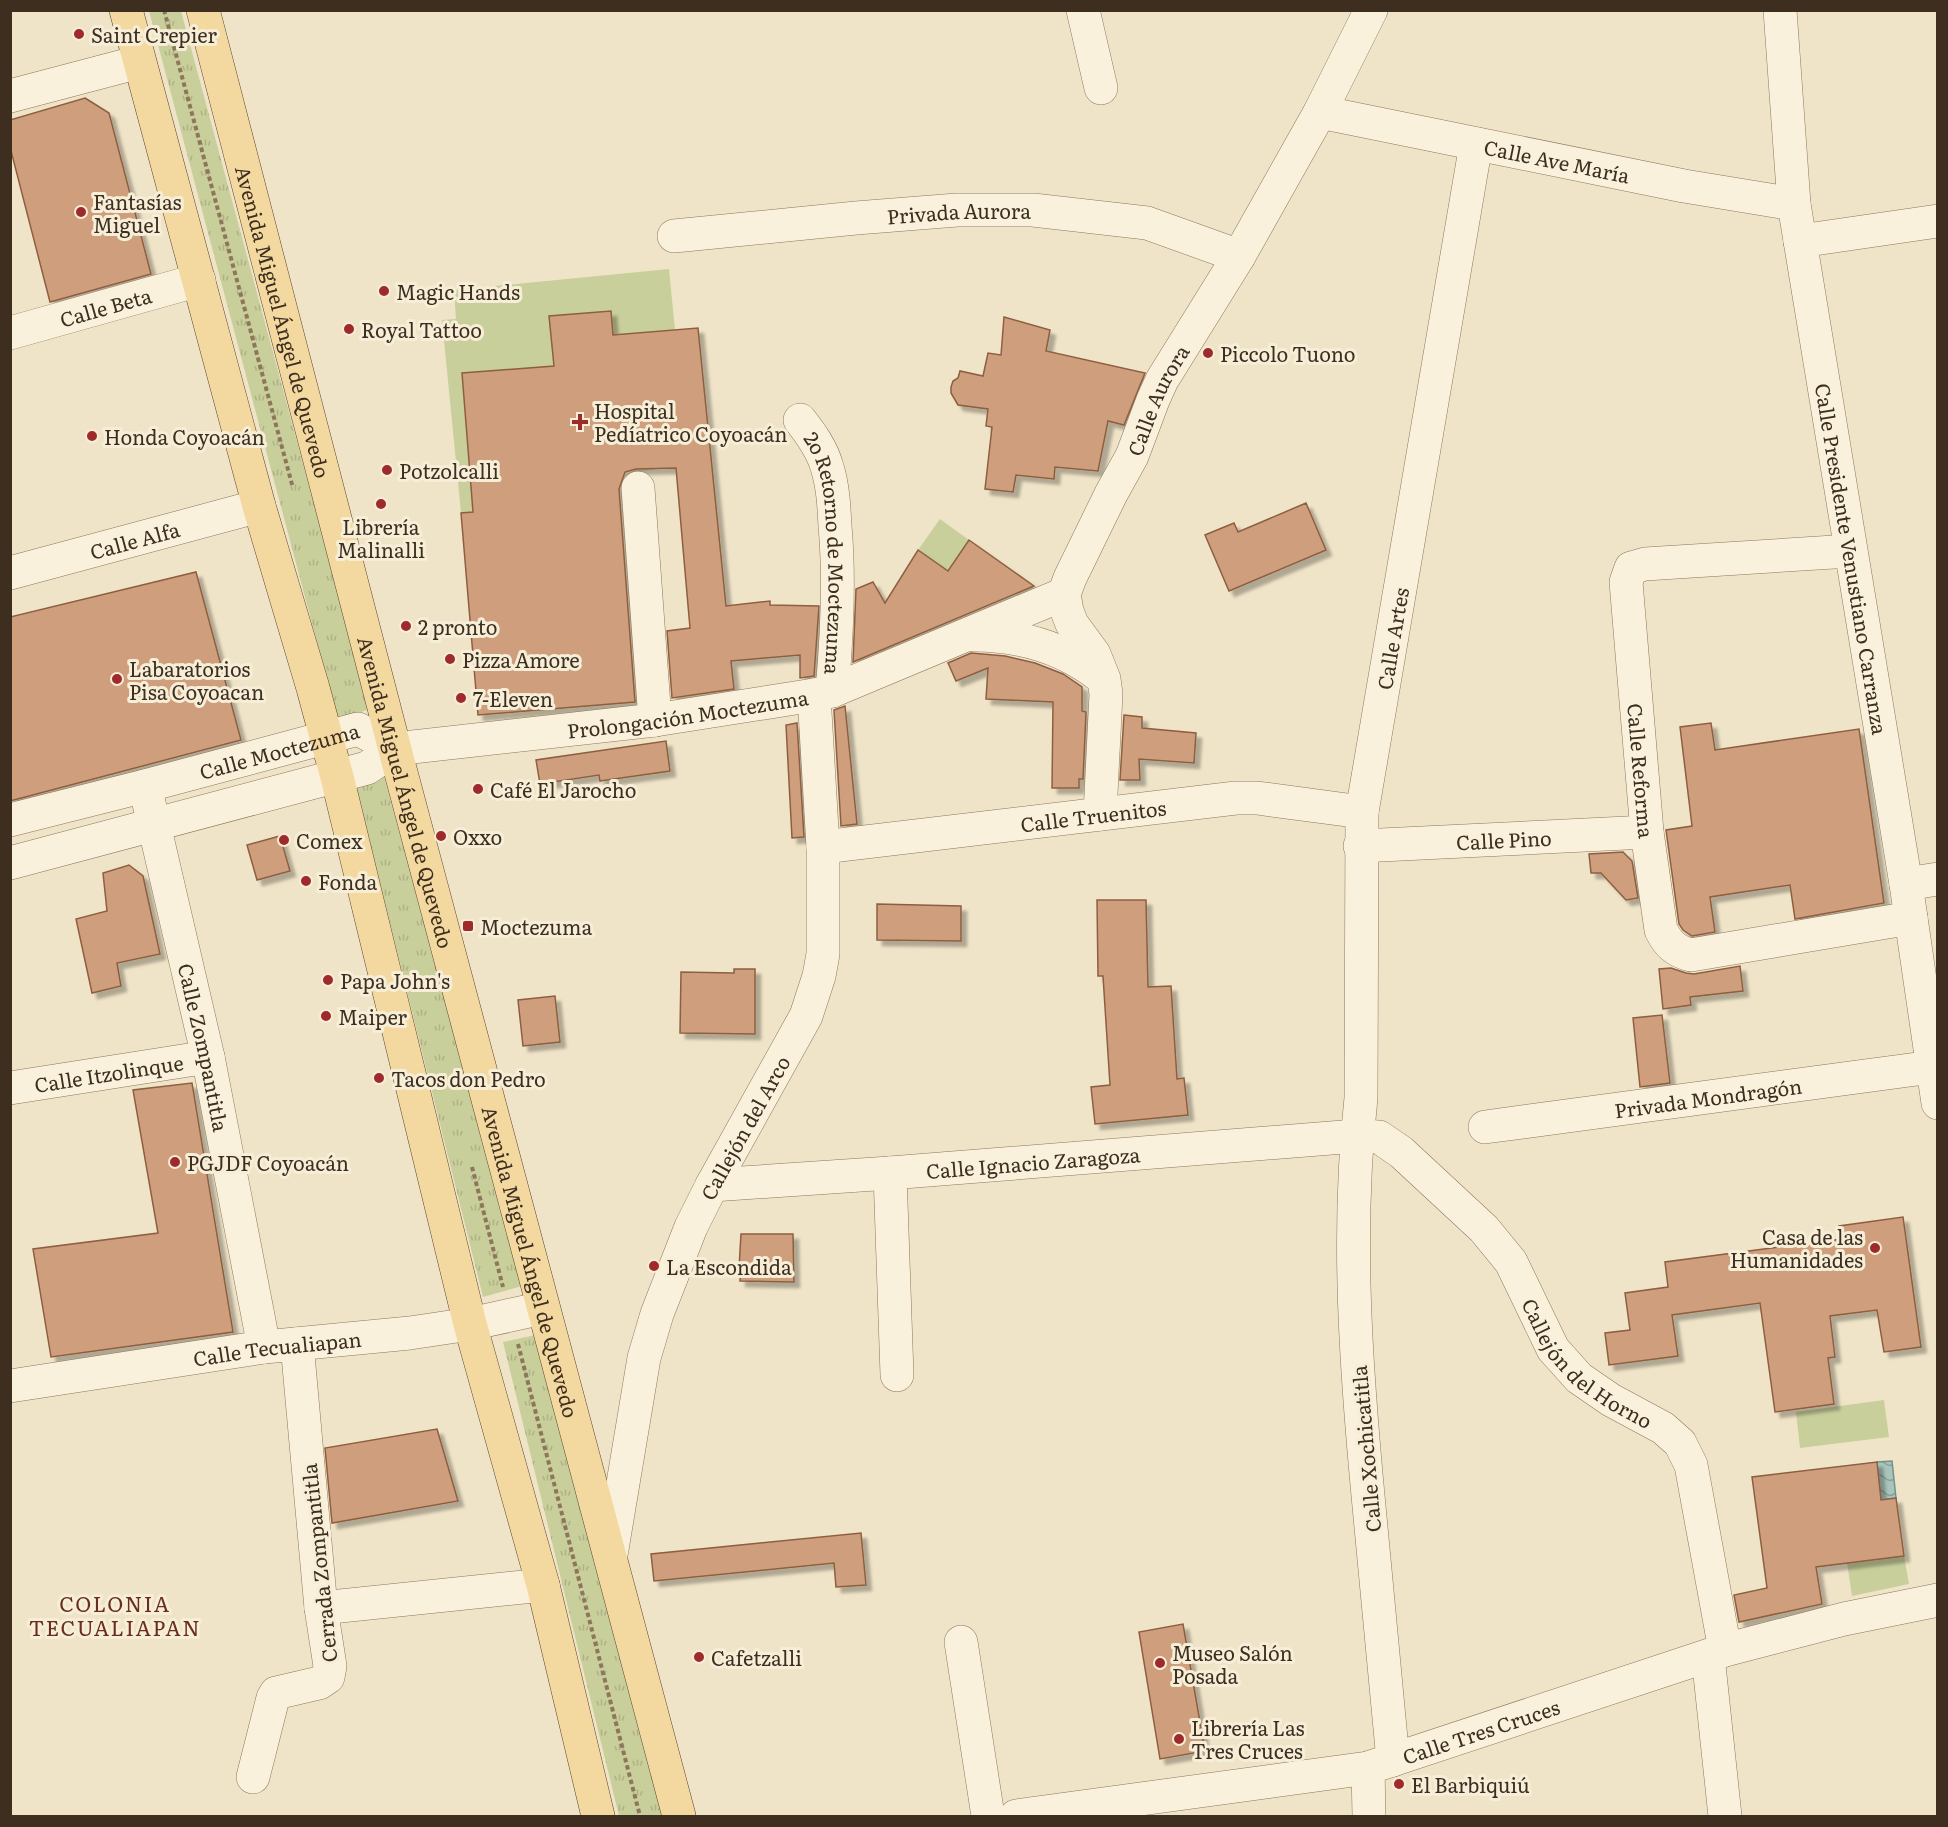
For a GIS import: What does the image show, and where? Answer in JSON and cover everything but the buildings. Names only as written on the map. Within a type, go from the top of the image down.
[{"type":"main road","points":[[126,10],[259,506],[337,777],[470,1324],[543,1585],[598,1816]]},
{"type":"main road","name":"Avenida Miguel Ángel de Quevedo","points":[[203,10],[395,749],[680,1816]]},
{"type":"street","points":[[1083,10],[1101,88]]},
{"type":"street","name":"Calle Aurora","points":[[1064,594],[1106,504],[1132,456],[1162,380],[1239,256],[1320,112],[1371,10]]},
{"type":"street","name":"Calle Presidente Venustiano Carranza","points":[[1780,10],[1794,204],[1906,884],[1938,1103]]},
{"type":"street","points":[[10,96],[140,62]]},
{"type":"street","name":"Calle Ave María","points":[[1320,112],[1684,186],[1794,204]]},
{"type":"street","name":"Calle Artes","points":[[1356,1136],[1360,1098],[1362,812],[1476,144]]},
{"type":"street","name":"Privada Aurora","points":[[674,236],[946,211],[1033,210],[1147,224],[1239,256]]},
{"type":"street","points":[[1800,241],[1938,221]]},
{"type":"street","name":"Calle Beta","points":[[10,333],[200,280]]},
{"type":"street","name":"2o Retorno de Moctezuma","points":[[800,420],[812,435],[827,466],[833,498],[838,613],[823,693]]},
{"type":"street","points":[[638,488],[656,720]]},
{"type":"street","name":"Calle Alfa","points":[[10,573],[259,506]]},
{"type":"street","name":"Calle Reforma","points":[[1850,551],[1645,564],[1631,568],[1626,582],[1647,832],[1661,930],[1672,947],[1691,955],[1911,918]]},
{"type":"street","points":[[1064,594],[1072,624],[1094,654],[1104,680],[1106,694],[1100,814]]},
{"type":"street","name":"Prolongación Moctezuma","points":[[395,749],[656,720],[823,693],[1064,594]]},
{"type":"street","name":"Prolongación Moctezuma","points":[[966,635],[1021,638],[1048,646],[1087,666],[1104,680]]},
{"type":"street","name":"Callejón del Arco","points":[[610,1555],[644,1358],[657,1314],[673,1270],[712,1185],[806,1016],[819,976],[822,954],[823,693]]},
{"type":"street","name":"Calle Moctezuma","points":[[10,820],[358,729],[395,749],[367,768],[337,777],[10,862]]},
{"type":"street","name":"Calle Zompantitla","points":[[145,786],[208,1057],[264,1347]]},
{"type":"street","name":"Calle Truenitos","points":[[823,847],[1236,798],[1257,798],[1362,812]]},
{"type":"street","name":"Calle Pino","points":[[1360,846],[1647,832]]},
{"type":"street","points":[[1906,884],[1938,879]]},
{"type":"street","name":"Calle Itzolinque","points":[[10,1088],[208,1057]]},
{"type":"street","name":"Privada Mondragón","points":[[1485,1127],[1932,1068]]},
{"type":"street","name":"Calle Ignacio Zaragoza","points":[[712,1185],[1356,1136]]},
{"type":"street","name":"Callejón del Horno","points":[[1356,1136],[1379,1137],[1401,1152],[1484,1229],[1511,1262],[1553,1349],[1579,1377],[1611,1400],[1663,1428],[1680,1443],[1691,1465],[1716,1653],[1725,1816]]},
{"type":"street","name":"Calle Xochicatitla","points":[[1356,1136],[1353,1245],[1358,1374],[1381,1764],[1369,1816]]},
{"type":"street","points":[[890,1173],[897,1375]]},
{"type":"street","name":"Calle Tecualiapan","points":[[10,1386],[264,1347],[410,1333],[470,1324],[543,1308]]},
{"type":"street","name":"Cerrada Zompantitla","points":[[253,1778],[276,1693],[319,1683],[328,1677],[330,1666],[321,1608],[297,1344]]},
{"type":"street","points":[[321,1608],[543,1585]]},
{"type":"street","name":"Calle Tres Cruces","points":[[1016,1816],[1381,1764],[1716,1653],[1844,1619],[1938,1600]]},
{"type":"street","points":[[961,1642],[988,1816]]},
{"type":"path","points":[[164,10],[295,495]]},
{"type":"path","points":[[509,1315],[640,1816]]},
{"type":"green space","points":[[149,11],[181,11],[369,709],[338,721]]},
{"type":"green space","points":[[669,269],[675,330],[643,333],[655,470],[625,472],[611,311],[550,316],[562,466],[526,368],[462,374],[471,488],[559,505],[461,513],[442,320],[456,319],[454,290]]},
{"type":"green space","points":[[940,519],[969,540],[948,571],[918,550]]},
{"type":"green space","points":[[384,776],[522,1286],[483,1297],[356,786]]},
{"type":"green space","points":[[535,1335],[662,1816],[619,1816],[503,1342]]},
{"type":"green space","points":[[1884,1400],[1889,1437],[1800,1448],[1796,1412]]},
{"type":"green space","points":[[1904,1556],[1909,1584],[1852,1596],[1847,1563]]},
{"type":"water","points":[[1892,1461],[1896,1498],[1881,1500],[1877,1462]]},
{"type":"place","name":"Saint Crepier","points":[[79,34]]},
{"type":"place","name":"Fantasías Miguel","points":[[81,212]]},
{"type":"place","name":"Magic Hands","points":[[384,291]]},
{"type":"place","name":"Royal Tattoo","points":[[349,329]]},
{"type":"place","name":"Piccolo Tuono","points":[[1208,353]]},
{"type":"place","name":"Hospital Pedíatrico Coyoacán","points":[[580,422]]},
{"type":"place","name":"Honda Coyoacán","points":[[92,436]]},
{"type":"place","name":"Potzolcalli","points":[[387,470]]},
{"type":"place","name":"Librería Malinalli","points":[[381,504]]},
{"type":"place","name":"2 pronto","points":[[406,626]]},
{"type":"place","name":"Pizza Amore","points":[[450,659]]},
{"type":"place","name":"Labaratorios Pisa Coyoacan","points":[[117,679]]},
{"type":"place","name":"7-Eleven","points":[[461,698]]},
{"type":"place","name":"Café El Jarocho","points":[[478,789]]},
{"type":"place","name":"Oxxo","points":[[441,836]]},
{"type":"place","name":"Comex","points":[[284,840]]},
{"type":"place","name":"Fonda","points":[[306,881]]},
{"type":"place","name":"Moctezuma","points":[[468,926]]},
{"type":"place","name":"Papa John's","points":[[328,980]]},
{"type":"place","name":"Maiper","points":[[326,1016]]},
{"type":"place","name":"Tacos don Pedro","points":[[379,1078]]},
{"type":"place","name":"PGJDF Coyoacán","points":[[175,1162]]},
{"type":"place","name":"Casa de las Humanidades","points":[[1875,1248]]},
{"type":"place","name":"La Escondida","points":[[654,1266]]},
{"type":"place","name":"Cafetzalli","points":[[699,1657]]},
{"type":"place","name":"Museo Salón Posada","points":[[1160,1663]]},
{"type":"place","name":"Librería Las Tres Cruces","points":[[1179,1739]]},
{"type":"place","name":"El Barbiquiú","points":[[1399,1784]]},
{"type":"district","name":"COLONIA TECUALIAPAN","points":[[115,1614]]}]
